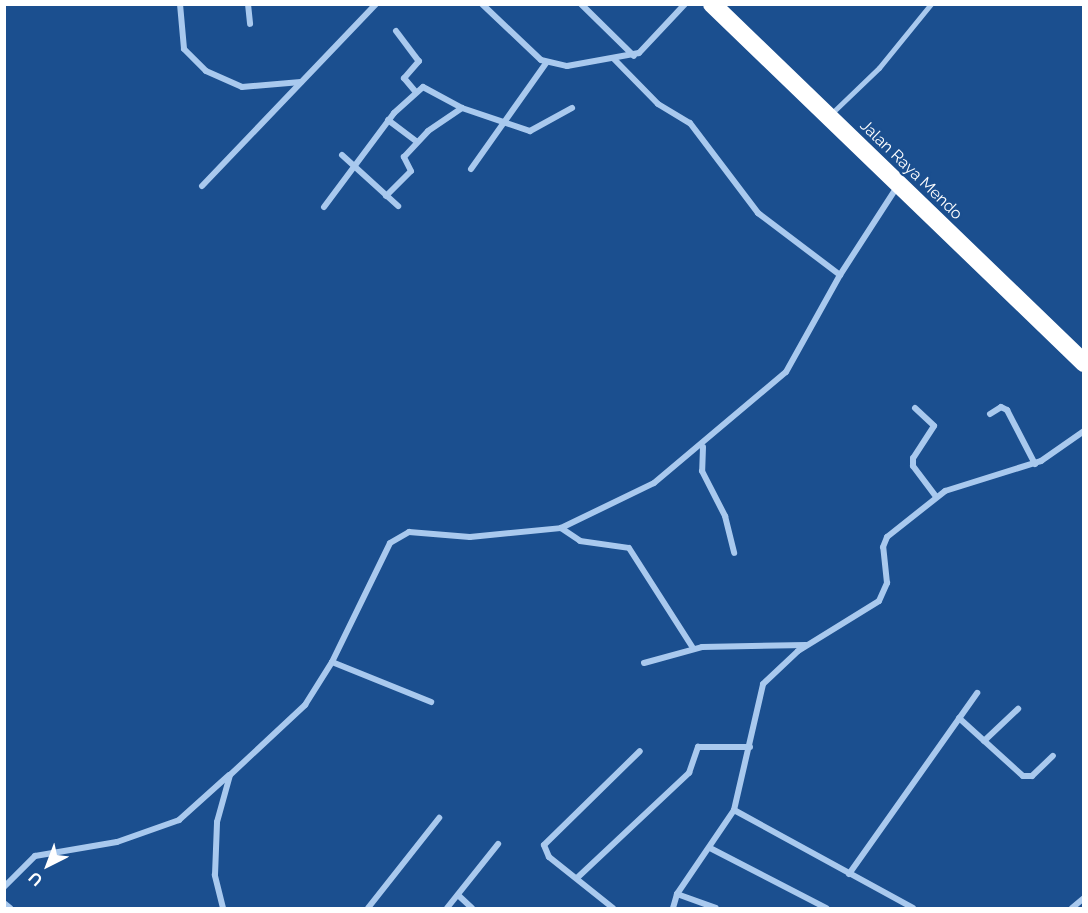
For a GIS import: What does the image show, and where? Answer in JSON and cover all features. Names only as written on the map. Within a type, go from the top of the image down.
[{"type":"highway","name":"Jalan Raya Mendo","points":[[711,4],[1083,363]]},
{"type":"street","points":[[180,4],[184,48],[206,71],[242,87],[301,82]]},
{"type":"street","points":[[248,4],[250,24]]},
{"type":"street","points":[[202,186],[376,4]]},
{"type":"street","points":[[482,4],[546,63],[567,66],[634,56],[650,45],[685,4]]},
{"type":"street","points":[[581,4],[634,56]]},
{"type":"street","points":[[396,31],[419,61],[404,78],[415,91]]},
{"type":"street","points":[[614,59],[658,104],[690,123],[758,213],[840,275]]},
{"type":"street","points":[[471,169],[546,63]]},
{"type":"street","points":[[324,207],[352,165],[415,91],[431,88],[462,108],[530,131],[572,108]]},
{"type":"street","points":[[386,196],[411,171],[403,159],[417,142],[462,108]]},
{"type":"street","points":[[388,120],[417,142]]},
{"type":"street","points":[[342,156],[398,206]]},
{"type":"street","points":[[4,887],[35,856],[117,842],[179,820],[293,719],[332,662],[386,551],[401,533],[481,536],[561,528],[639,493],[703,446],[786,372],[840,275],[898,185]]},
{"type":"street","points":[[990,414],[1001,407],[1007,410],[1035,464]]},
{"type":"street","points":[[915,408],[934,426],[913,458],[913,466],[936,496]]},
{"type":"street","points":[[673,909],[677,894],[734,810],[750,747],[756,699],[763,684],[807,645],[884,596],[887,537],[936,496],[1035,464],[1083,431]]},
{"type":"street","points":[[703,446],[702,471],[725,516],[734,554]]},
{"type":"street","points":[[561,528],[580,541],[628,548],[693,648]]},
{"type":"street","points":[[644,663],[693,648],[807,645]]},
{"type":"street","points":[[332,662],[431,702]]},
{"type":"street","points":[[849,874],[977,693]]},
{"type":"street","points":[[984,741],[1018,709]]},
{"type":"street","points":[[959,718],[1023,777],[1032,776],[1053,756]]},
{"type":"street","points":[[577,878],[689,773],[698,747],[750,747]]},
{"type":"street","points":[[613,909],[549,857],[544,845],[640,751]]},
{"type":"street","points":[[223,909],[215,875],[217,832],[230,775]]},
{"type":"street","points":[[734,810],[913,909]]},
{"type":"street","points":[[368,909],[439,818]]},
{"type":"street","points":[[447,909],[498,844]]},
{"type":"street","points":[[710,848],[826,909]]},
{"type":"street","points":[[677,894],[716,909]]},
{"type":"street","points":[[458,895],[472,909]]},
{"type":"street","points":[[1072,909],[1083,898]]},
{"type":"street","points":[[4,903],[10,909]]},
{"type":"lane","points":[[828,117],[886,61],[931,4]]}]
